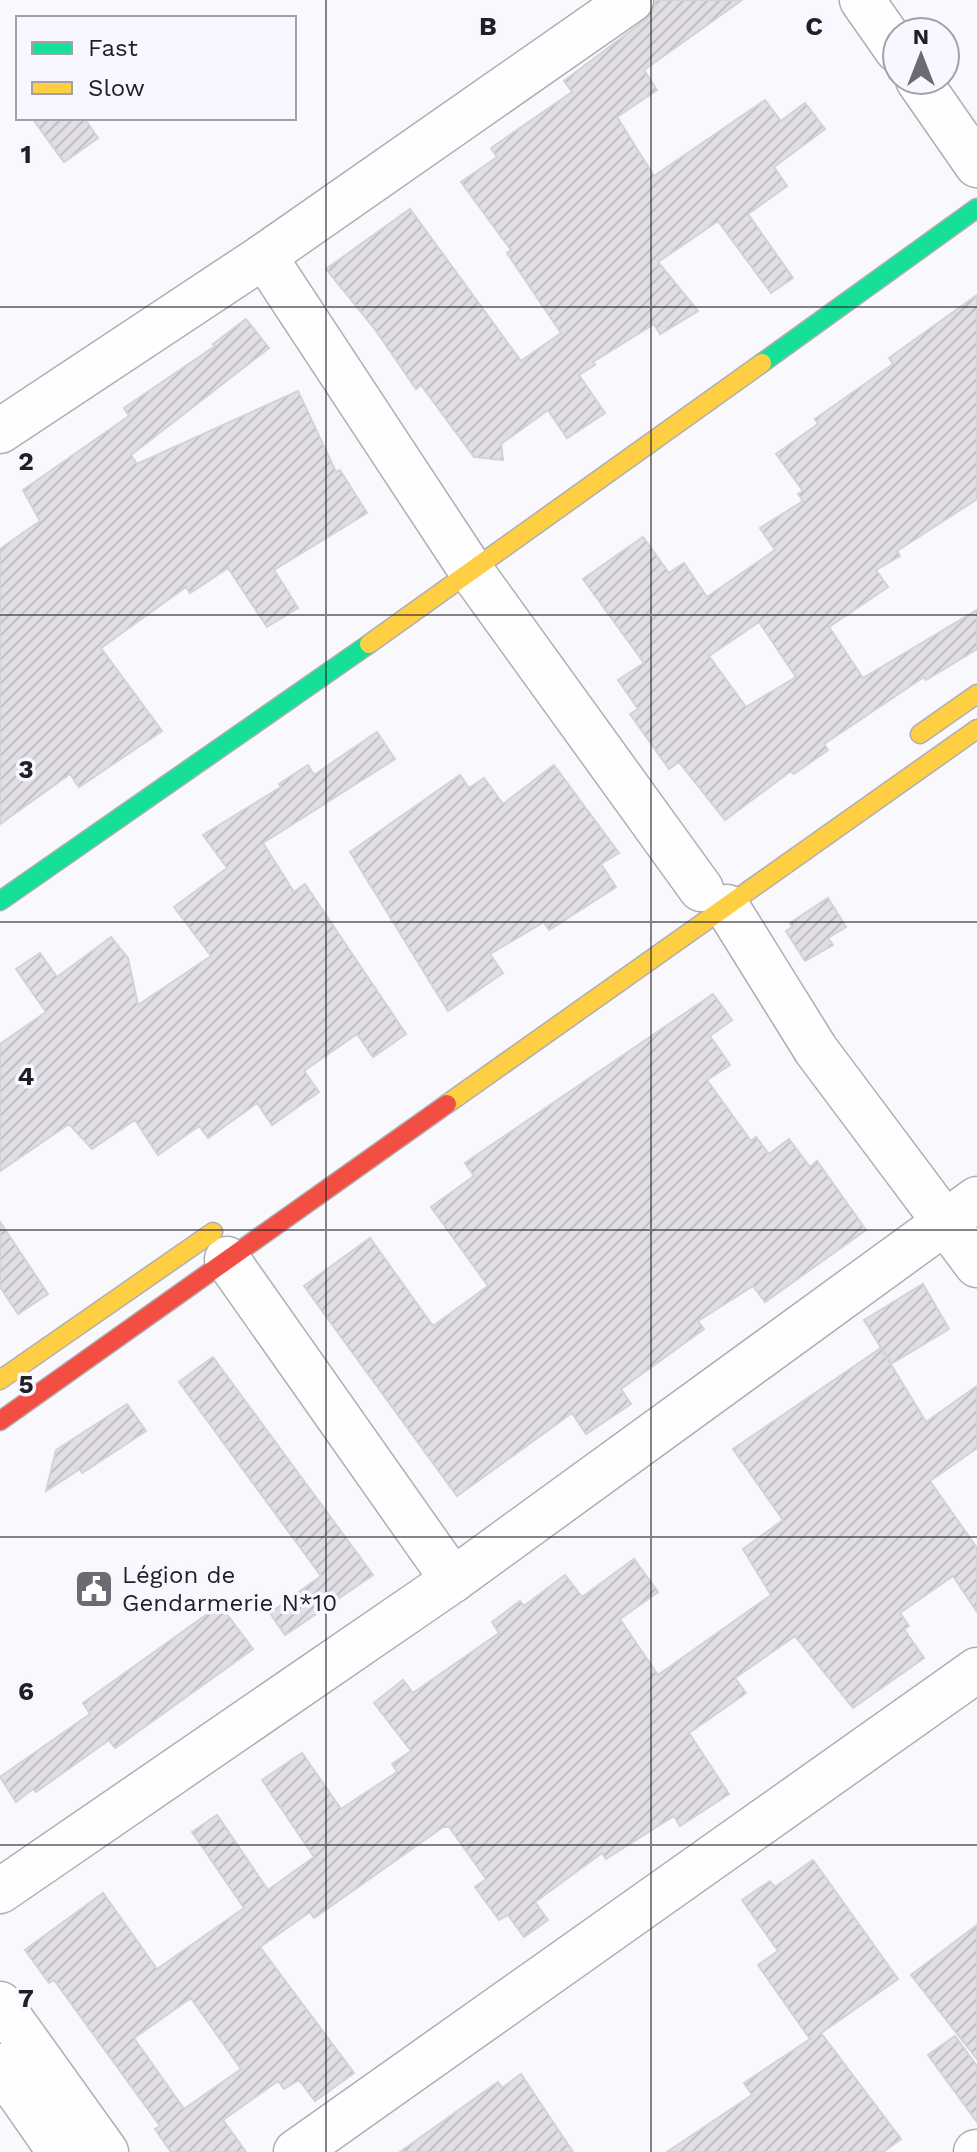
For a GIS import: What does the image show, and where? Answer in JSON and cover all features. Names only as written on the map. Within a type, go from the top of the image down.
[{"type":"street","points":[[0,431],[264,256],[631,0]]},
{"type":"street","points":[[862,0],[881,27]]},
{"type":"street","points":[[929,96],[977,165]]},
{"type":"street","points":[[0,901],[472,572],[977,208]]},
{"type":"street","points":[[264,256],[472,572],[707,894],[816,1050],[960,1210],[977,1265]]},
{"type":"street","points":[[902,747],[977,694]]},
{"type":"street","points":[[0,1421],[229,1240],[707,894],[977,729]]},
{"type":"street","points":[[0,1891],[453,1580],[960,1210]]},
{"type":"street","points":[[0,1380],[229,1240]]},
{"type":"street","points":[[229,1240],[453,1580]]},
{"type":"street","points":[[296,2152],[977,1670]]},
{"type":"street","points":[[0,2004],[106,2152]]},
{"type":"street","points":[[0,2066],[60,2152]]},
{"type":"building","points":[[656,0],[742,0],[644,70],[657,90],[617,117],[654,176],[765,100],[781,121],[805,103],[825,129],[774,167],[787,186],[748,214],[793,278],[771,293],[718,221],[658,262],[698,311],[660,334],[654,324],[593,362],[595,365],[579,375],[605,413],[567,438],[548,410],[501,444],[503,460],[474,457],[421,385],[416,389],[374,328],[326,269],[410,209],[521,361],[561,333],[507,253],[511,250],[461,182],[497,157],[491,148],[572,92],[564,81],[645,20],[653,11]]},
{"type":"building","points":[[33,120],[85,120],[98,138],[64,162]]},
{"type":"building","points":[[977,295],[977,499],[897,551],[900,556],[876,570],[888,587],[829,627],[863,678],[977,610],[977,649],[926,680],[924,677],[824,744],[828,750],[794,774],[791,771],[725,820],[679,762],[669,769],[630,714],[638,709],[618,680],[644,663],[583,579],[643,537],[669,573],[684,563],[707,597],[775,550],[760,528],[803,501],[798,494],[803,491],[776,454],[818,424],[815,419],[893,364],[889,358]],"holes":[[[759,622],[796,677],[746,707],[709,656]]]},
{"type":"building","points":[[246,319],[269,348],[131,455],[137,464],[298,391],[336,472],[340,470],[367,513],[274,570],[298,608],[267,627],[228,568],[190,593],[186,587],[101,648],[162,731],[79,787],[70,774],[0,824],[0,549],[40,521],[23,490],[129,416],[124,408],[215,346],[213,344]]},
{"type":"building","points":[[377,732],[395,759],[263,843],[294,892],[305,884],[406,1034],[373,1057],[357,1034],[304,1071],[319,1092],[272,1125],[257,1103],[208,1138],[199,1126],[158,1155],[135,1120],[92,1149],[69,1124],[0,1171],[0,1044],[46,1012],[16,969],[40,953],[57,977],[111,937],[128,958],[138,1005],[211,956],[174,907],[227,868],[203,835],[281,787],[279,784],[308,765],[314,775]]},
{"type":"building","points":[[554,765],[619,853],[601,864],[616,887],[549,930],[544,922],[490,954],[503,973],[448,1011],[350,852],[460,775],[469,788],[484,778],[503,804]]},
{"type":"building","points":[[828,898],[846,927],[828,938],[833,945],[805,961],[786,931],[792,927],[790,923]]},
{"type":"building","points":[[713,994],[732,1020],[710,1036],[730,1065],[707,1080],[751,1141],[756,1137],[769,1154],[789,1139],[810,1167],[817,1161],[866,1230],[765,1302],[753,1286],[698,1321],[704,1329],[621,1389],[631,1404],[586,1434],[572,1413],[457,1496],[304,1286],[370,1238],[433,1326],[488,1286],[431,1207],[474,1176],[465,1163]]},
{"type":"building","points":[[0,1222],[48,1294],[18,1314],[0,1287]]},
{"type":"building","points":[[923,1284],[949,1329],[891,1364],[864,1320]]},
{"type":"building","points":[[881,1348],[926,1422],[977,1386],[977,1448],[930,1481],[977,1548],[977,1612],[953,1576],[900,1613],[909,1626],[904,1629],[924,1658],[853,1708],[795,1636],[735,1678],[746,1693],[689,1733],[729,1794],[680,1826],[674,1816],[606,1859],[602,1853],[535,1902],[548,1920],[524,1937],[508,1915],[499,1920],[475,1887],[486,1879],[449,1827],[443,1827],[314,1918],[310,1912],[260,1947],[354,2073],[315,2101],[299,2080],[284,2089],[278,2081],[223,2120],[246,2152],[171,2152],[155,2129],[160,2126],[54,1980],[49,1983],[25,1950],[103,1893],[157,1969],[244,1908],[192,1832],[217,1815],[268,1890],[314,1857],[262,1780],[302,1753],[341,1809],[397,1772],[392,1764],[411,1751],[374,1703],[403,1680],[413,1693],[499,1633],[492,1622],[520,1601],[524,1606],[565,1575],[582,1597],[634,1559],[658,1592],[620,1619],[658,1675],[771,1595],[743,1549],[783,1520],[733,1449]],"holes":[[[191,1998],[241,2069],[184,2109],[134,2038]]]},
{"type":"building","points":[[213,1357],[373,1575],[285,1635],[270,1613],[321,1576],[179,1382]]},
{"type":"building","points":[[127,1404],[146,1431],[82,1473],[80,1469],[46,1491],[56,1450]]},
{"type":"building","points":[[220,1605],[253,1649],[115,1748],[109,1740],[36,1792],[33,1789],[16,1802],[0,1777],[90,1714],[83,1703]]},
{"type":"building","points":[[813,1860],[898,1979],[821,2033],[901,2139],[883,2152],[667,2152],[752,2095],[744,2083],[810,2039],[758,1965],[778,1951],[742,1900],[770,1881],[775,1887]]},
{"type":"building","points":[[977,1925],[977,2059],[911,1975]]},
{"type":"building","points":[[955,2036],[977,2066],[977,2122],[928,2055]]},
{"type":"building","points":[[521,2074],[573,2152],[400,2152],[498,2082],[502,2088]]},
{"type":"traffic: fast","points":[[762,363],[977,208]]},
{"type":"traffic: fast","points":[[0,901],[369,644]]},
{"type":"traffic: slow","points":[[369,644],[762,363]]},
{"type":"traffic: slow","points":[[920,734],[977,694]]},
{"type":"traffic: slow","points":[[447,1104],[977,729]]},
{"type":"traffic: slow","points":[[0,1380],[213,1232]]},
{"type":"traffic: jam","points":[[0,1421],[447,1104]]},
{"type":"place","name":"Légion de Gendarmerie N*10","points":[[94,1589]]}]
